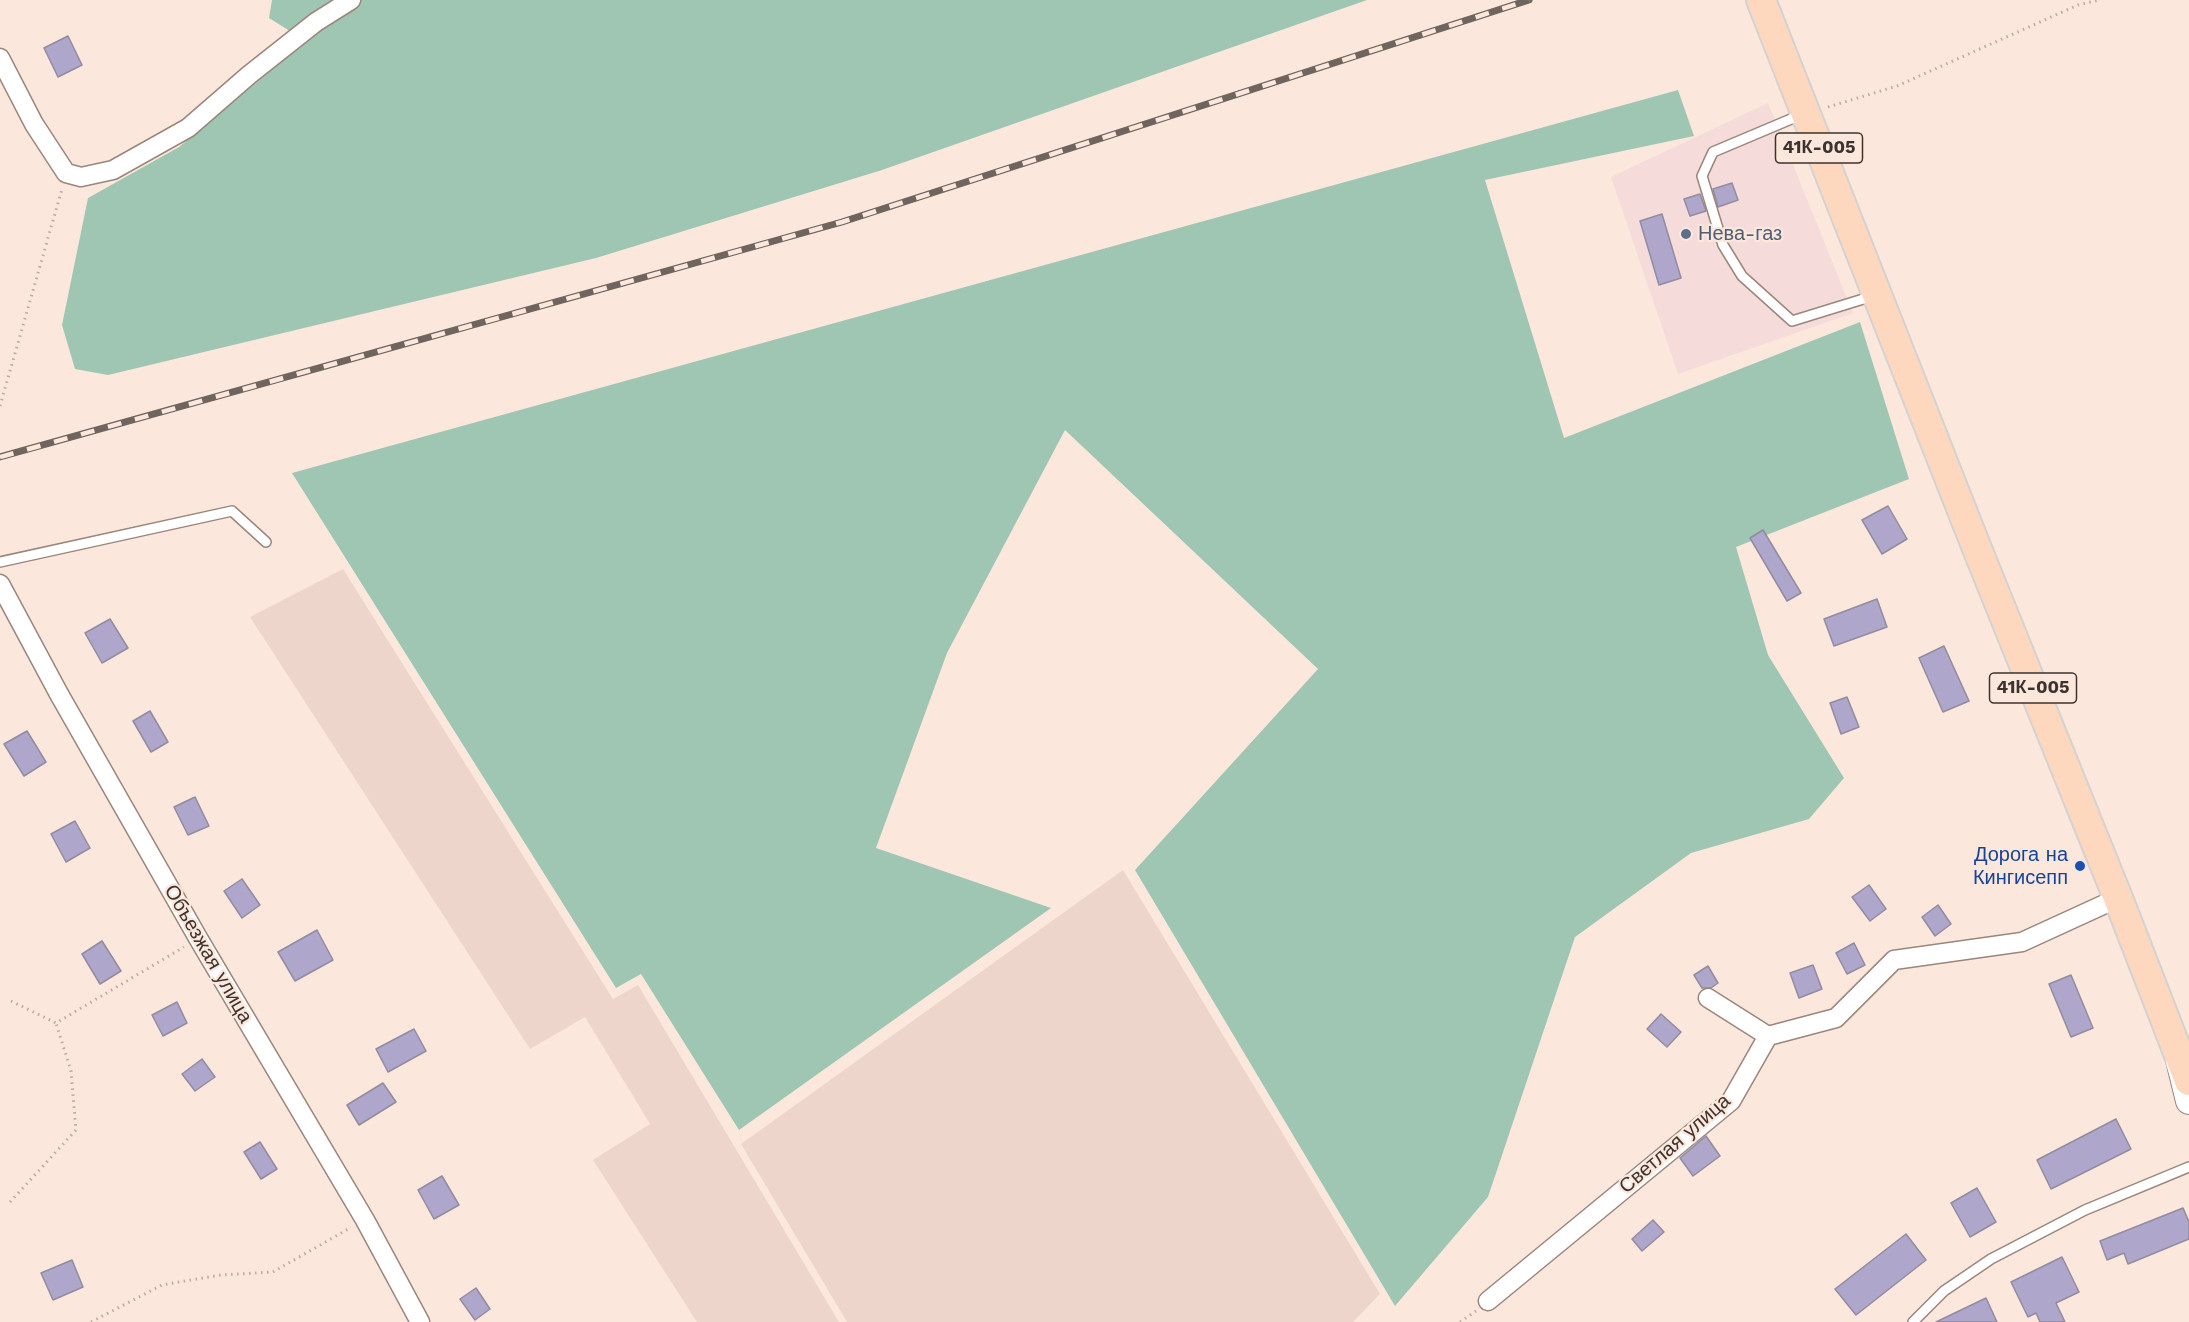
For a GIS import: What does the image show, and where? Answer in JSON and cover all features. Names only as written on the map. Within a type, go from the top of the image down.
[{"type":"main road","name":"41К-005","points":[[1761,0],[2118,898],[2182,1045],[2189,1081]]},
{"type":"main road","points":[[2182,1045],[2189,1101]]},
{"type":"street","points":[[0,58],[5,78],[66,173],[81,177],[113,170],[188,128],[249,75],[309,28],[351,0]]},
{"type":"street","name":"Объезжая улица","points":[[0,584],[59,694],[198,938],[365,1220],[420,1322]]},
{"type":"street","points":[[1708,998],[1768,1036],[1836,1018],[1894,960],[2022,942],[2118,898]]},
{"type":"street","name":"Светлая улица","points":[[1488,1301],[1731,1101],[1768,1036]]},
{"type":"lane","points":[[1806,113],[1713,152],[1702,176],[1723,245],[1742,276],[1792,321],[1877,295]]},
{"type":"lane","points":[[0,562],[232,511],[266,542]]},
{"type":"lane","points":[[1913,1322],[1944,1291],[1991,1259],[2085,1210],[2189,1167]]},
{"type":"path","points":[[1806,113],[1897,86],[2078,5],[2098,0]]},
{"type":"path","points":[[0,406],[66,173]]},
{"type":"path","points":[[56,1023],[198,938]]},
{"type":"path","points":[[10,1202],[76,1130],[71,1071],[56,1023],[11,1001]]},
{"type":"path","points":[[91,1322],[162,1285],[221,1275],[273,1272],[365,1220]]},
{"type":"shaded area","points":[[1768,103],[1853,313],[1678,374],[1611,177]]},
{"type":"shaded area","points":[[343,569],[613,999],[638,985],[839,1322],[697,1322],[593,1160],[650,1124],[585,1017],[530,1049],[250,617]]},
{"type":"shaded area","points":[[1123,870],[1380,1294],[1353,1322],[847,1322],[741,1144]]},
{"type":"green space","points":[[272,0],[1367,0],[882,170],[596,258],[108,375],[75,369],[62,325],[88,198],[179,147],[306,41],[269,18]]},
{"type":"green space","points":[[1678,90],[1694,136],[1485,180],[1564,438],[1860,322],[1909,479],[1736,547],[1768,655],[1844,778],[1809,819],[1691,853],[1575,937],[1488,1197],[1395,1306],[1135,870],[1318,669],[1065,430],[947,653],[876,848],[1051,908],[739,1130],[641,974],[616,988],[292,473]]},
{"type":"building","points":[[68,36],[82,65],[58,77],[44,48]]},
{"type":"building","points":[[1732,183],[1738,200],[1718,207],[1713,189]]},
{"type":"building","points":[[1700,194],[1706,211],[1690,216],[1684,199]]},
{"type":"building","points":[[1662,214],[1681,278],[1659,285],[1640,221]]},
{"type":"building","points":[[1888,506],[1907,539],[1882,554],[1862,520]]},
{"type":"building","points":[[1763,530],[1801,593],[1787,601],[1750,538]]},
{"type":"building","points":[[1877,599],[1887,627],[1834,646],[1824,619]]},
{"type":"building","points":[[110,619],[128,648],[102,663],[85,633]]},
{"type":"building","points":[[1944,646],[1969,701],[1943,712],[1919,658]]},
{"type":"building","points":[[1847,697],[1859,727],[1841,734],[1830,703]]},
{"type":"building","points":[[150,711],[168,742],[151,752],[133,721]]},
{"type":"building","points":[[27,731],[46,762],[24,776],[4,744]]},
{"type":"building","points":[[195,797],[209,826],[188,835],[174,807]]},
{"type":"building","points":[[75,821],[90,848],[66,862],[51,834]]},
{"type":"building","points":[[242,879],[260,905],[242,918],[224,891]]},
{"type":"building","points":[[1869,885],[1886,909],[1870,921],[1852,897]]},
{"type":"building","points":[[1938,905],[1951,924],[1935,936],[1922,917]]},
{"type":"building","points":[[317,930],[333,960],[295,981],[278,952]]},
{"type":"building","points":[[102,941],[121,971],[100,984],[82,954]]},
{"type":"building","points":[[1854,943],[1865,965],[1847,974],[1836,953]]},
{"type":"building","points":[[1813,965],[1822,989],[1799,998],[1790,973]]},
{"type":"building","points":[[1708,966],[1718,983],[1711,988],[1702,988],[1694,975]]},
{"type":"building","points":[[2071,975],[2093,1028],[2071,1037],[2049,984]]},
{"type":"building","points":[[177,1002],[187,1023],[163,1036],[152,1015]]},
{"type":"building","points":[[1661,1014],[1681,1032],[1667,1047],[1647,1029]]},
{"type":"building","points":[[414,1029],[426,1051],[388,1072],[376,1049]]},
{"type":"building","points":[[202,1059],[215,1077],[195,1091],[182,1074]]},
{"type":"building","points":[[383,1083],[396,1102],[359,1125],[347,1105]]},
{"type":"building","points":[[2116,1119],[2131,1149],[2051,1189],[2037,1160]]},
{"type":"building","points":[[1706,1136],[1720,1156],[1693,1176],[1680,1158]]},
{"type":"building","points":[[260,1142],[277,1169],[261,1179],[244,1152]]},
{"type":"building","points":[[442,1176],[459,1205],[434,1219],[418,1190]]},
{"type":"building","points":[[1977,1188],[1996,1222],[1970,1237],[1951,1203]]},
{"type":"building","points":[[2183,1208],[2189,1222],[2189,1239],[2128,1264],[2124,1253],[2107,1260],[2100,1241]]},
{"type":"building","points":[[1653,1220],[1664,1232],[1642,1251],[1632,1239]]},
{"type":"building","points":[[1906,1234],[1926,1260],[1856,1315],[1835,1289]]},
{"type":"building","points":[[2062,1257],[2079,1292],[2056,1303],[2065,1322],[2040,1322],[2036,1313],[2028,1317],[2011,1282]]},
{"type":"building","points":[[72,1260],[83,1287],[53,1300],[41,1273]]},
{"type":"building","points":[[476,1288],[490,1309],[475,1320],[460,1299]]},
{"type":"building","points":[[1986,1298],[1997,1322],[1936,1322]]},
{"type":"railway","points":[[0,457],[842,222],[1529,0]]},
{"type":"place","name":"Нева-газ","points":[[1686,234]]},
{"type":"place","name":"Дорога на Кингисепп","points":[[2080,866]]}]
